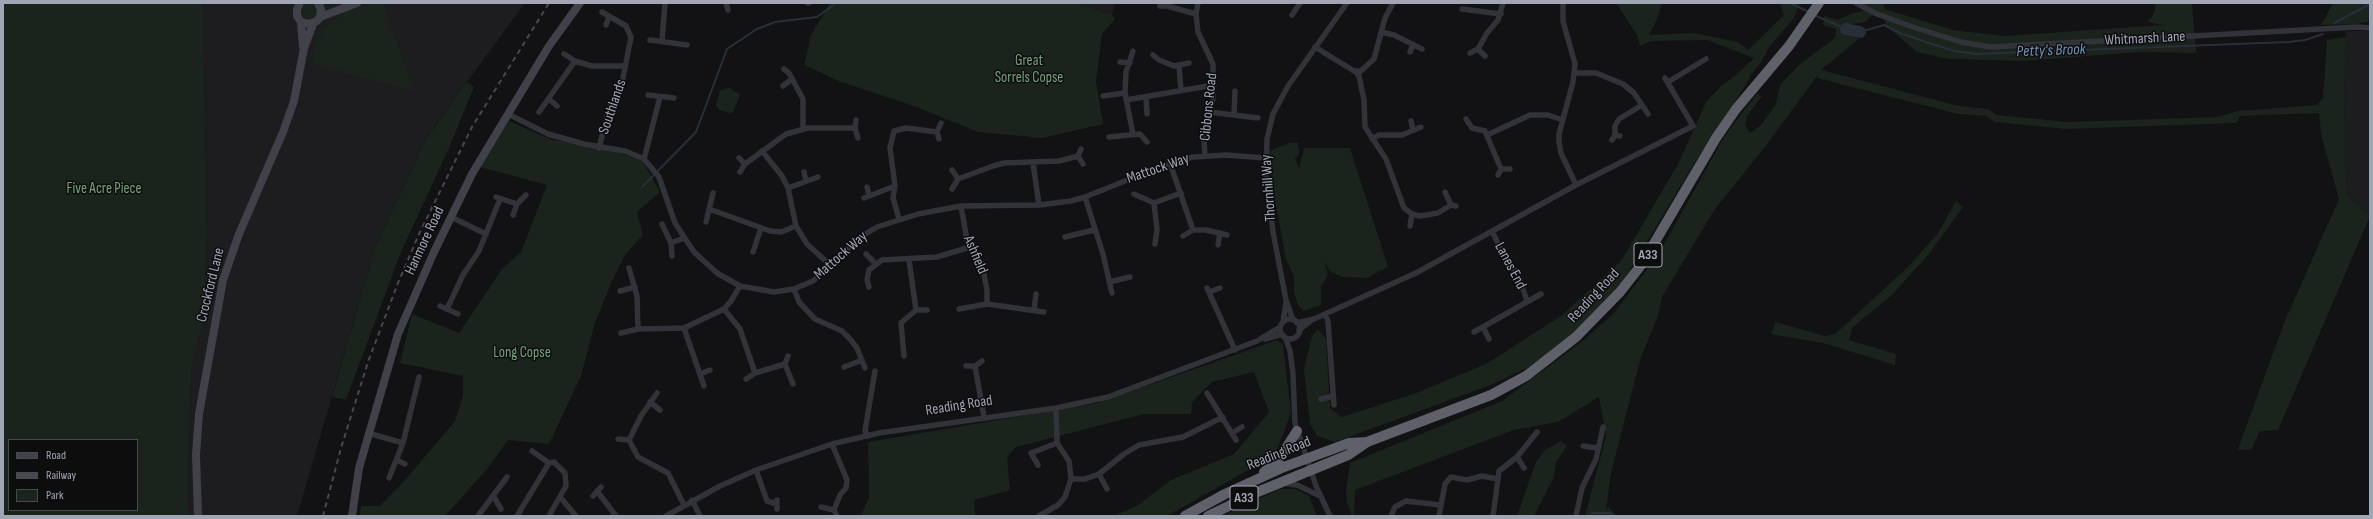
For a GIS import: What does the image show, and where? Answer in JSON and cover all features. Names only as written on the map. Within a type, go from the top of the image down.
[{"type":"highway","name":"Reading Road","points":[[1208,516],[1239,500],[1348,455],[1367,442],[1491,395],[1526,376],[1576,337],[1620,292],[1642,264],[1706,152],[1736,109],[1763,78],[1819,3]]},
{"type":"highway","points":[[1244,485],[1276,462],[1297,431]]},
{"type":"highway","name":"Reading Road","points":[[1185,516],[1244,485],[1307,459],[1349,443],[1367,442]]},
{"type":"highway","points":[[1244,485],[1263,483],[1301,468],[1311,471]]},
{"type":"street","name":"Crockford Lane","points":[[300,3],[296,12],[301,22],[304,48]]},
{"type":"street","points":[[301,22],[313,24],[320,17],[357,3]]},
{"type":"street","name":"Hanmore Road","points":[[352,516],[359,468],[398,334],[472,174],[549,46],[580,3]]},
{"type":"street","points":[[662,41],[665,3]]},
{"type":"street","points":[[726,3],[728,10]]},
{"type":"street","name":"Cibbons Road","points":[[1198,3],[1196,14],[1198,32],[1213,64],[1214,85],[1204,139],[1205,156]]},
{"type":"street","points":[[1292,15],[1300,3]]},
{"type":"street","name":"Thornhill Way","points":[[1295,321],[1286,300],[1273,232],[1266,174],[1268,135],[1276,106],[1296,72],[1347,3]]},
{"type":"street","points":[[1356,72],[1367,67],[1374,59],[1381,32],[1393,3]]},
{"type":"street","points":[[1471,10],[1472,3]]},
{"type":"street","points":[[1470,53],[1478,49],[1501,14],[1503,3]]},
{"type":"street","points":[[1563,3],[1563,22],[1574,56],[1575,73],[1559,142],[1561,153],[1576,185]]},
{"type":"street","name":"Whitmarsh Lane","points":[[1856,3],[1877,14],[1913,27],[1961,42],[1991,47],[2357,27],[2370,28]]},
{"type":"street","points":[[320,17],[319,4],[338,9]]},
{"type":"street","points":[[1160,6],[1167,4],[1196,14]]},
{"type":"street","points":[[1462,9],[1501,14]]},
{"type":"street","name":"Southlands","points":[[599,148],[608,112],[620,88],[631,37],[630,31],[602,12]]},
{"type":"street","points":[[606,25],[609,17]]},
{"type":"street","name":"Crockford Lane","points":[[198,516],[196,455],[199,414],[223,280],[239,234],[283,132],[294,101],[304,48],[313,24]]},
{"type":"street","points":[[1381,32],[1394,35],[1422,49]]},
{"type":"street","points":[[650,40],[687,45]]},
{"type":"street","points":[[1410,52],[1413,44]]},
{"type":"street","points":[[1315,47],[1356,72],[1359,76],[1364,100],[1365,127],[1386,158],[1400,201],[1412,214],[1420,216],[1438,213],[1453,206],[1445,192]]},
{"type":"street","points":[[1478,49],[1485,56]]},
{"type":"street","points":[[1133,51],[1126,72],[1125,93],[1133,134]]},
{"type":"street","name":"Southlands","points":[[564,54],[575,61],[592,66],[625,66]]},
{"type":"street","points":[[1153,55],[1169,65],[1179,66],[1187,61]]},
{"type":"street","points":[[1283,336],[1292,338],[1314,319],[1416,273],[1576,185],[1693,126],[1666,80],[1706,59]]},
{"type":"street","points":[[539,112],[575,61]]},
{"type":"street","points":[[1120,62],[1130,63]]},
{"type":"street","points":[[1179,66],[1181,90]]},
{"type":"street","points":[[784,69],[792,79],[803,99],[803,129]]},
{"type":"street","points":[[1575,73],[1589,72],[1616,80],[1634,93],[1648,114]]},
{"type":"street","points":[[783,86],[792,79]]},
{"type":"street","points":[[1126,100],[1146,98],[1181,90],[1214,85]]},
{"type":"street","points":[[1234,115],[1235,91]]},
{"type":"street","points":[[1103,96],[1125,93]]},
{"type":"street","points":[[648,96],[674,98]]},
{"type":"street","points":[[644,160],[660,97]]},
{"type":"street","points":[[1146,98],[1147,114]]},
{"type":"street","points":[[549,99],[557,106]]},
{"type":"street","points":[[1616,137],[1615,126],[1619,119],[1642,105]]},
{"type":"street","points":[[1209,112],[1258,118]]},
{"type":"street","name":"Mattock Way","points":[[508,114],[548,134],[599,148],[625,151],[644,160],[659,177],[674,223],[694,252],[717,273],[740,286],[774,292],[794,289],[813,281],[862,236],[899,219],[932,210],[961,206],[1039,205],[1085,197],[1170,163],[1205,156],[1266,158]]},
{"type":"street","points":[[1488,136],[1530,115],[1548,115],[1563,120]]},
{"type":"street","points":[[1466,119],[1472,128],[1485,131],[1495,158],[1501,169]]},
{"type":"street","points":[[856,120],[855,128],[858,138]]},
{"type":"street","points":[[1411,121],[1413,130]]},
{"type":"street","points":[[939,139],[937,132],[941,123]]},
{"type":"street","points":[[1372,139],[1379,135],[1402,136],[1421,127]]},
{"type":"street","points":[[740,172],[745,164],[786,134],[803,129],[855,128]]},
{"type":"street","points":[[899,219],[893,198],[895,186],[890,148],[894,131],[906,128],[937,132]]},
{"type":"street","points":[[1109,137],[1140,134],[1147,142]]},
{"type":"street","points":[[1078,156],[1082,149]]},
{"type":"street","points":[[762,151],[782,176],[788,188],[796,226],[807,244],[831,266]]},
{"type":"street","points":[[952,189],[958,179],[1004,163],[1033,163],[1078,156]]},
{"type":"street","points":[[1078,156],[1083,164]]},
{"type":"street","points":[[739,158],[745,164]]},
{"type":"street","points":[[1033,163],[1039,205]]},
{"type":"street","points":[[1170,163],[1193,230]]},
{"type":"street","points":[[1501,169],[1510,169]]},
{"type":"street","points":[[1498,175],[1501,169]]},
{"type":"street","points":[[952,170],[958,179]]},
{"type":"street","points":[[804,172],[806,181]]},
{"type":"street","points":[[788,188],[818,177]]},
{"type":"street","points":[[867,187],[867,197],[895,186]]},
{"type":"street","points":[[1134,194],[1154,203],[1181,192]]},
{"type":"street","points":[[706,222],[713,193]]},
{"type":"street","points":[[513,215],[517,204],[526,195]]},
{"type":"street","points":[[1085,197],[1094,230],[1103,254],[1112,293]]},
{"type":"street","points":[[447,309],[463,275],[479,251],[498,198],[517,204]]},
{"type":"street","points":[[1154,203],[1157,230],[1155,244]]},
{"type":"street","name":"Ashfield","points":[[961,206],[964,232],[970,247],[977,253],[982,264],[987,290],[987,304]]},
{"type":"street","points":[[709,209],[761,228],[781,232],[796,226]]},
{"type":"street","points":[[1410,226],[1412,214]]},
{"type":"street","points":[[451,217],[486,234]]},
{"type":"street","points":[[662,224],[671,242],[672,256]]},
{"type":"street","points":[[754,252],[761,228]]},
{"type":"street","points":[[1065,237],[1094,230]]},
{"type":"street","points":[[1183,236],[1193,230],[1228,235]]},
{"type":"street","name":"Lanes End","points":[[1492,231],[1506,260],[1518,274],[1527,301]]},
{"type":"street","points":[[1218,245],[1220,233]]},
{"type":"street","points":[[671,242],[684,238]]},
{"type":"street","points":[[869,287],[867,280],[869,270],[875,263],[892,258],[909,260],[942,256],[970,247]]},
{"type":"street","points":[[866,254],[875,263]]},
{"type":"street","points":[[909,260],[916,310]]},
{"type":"street","points":[[629,268],[635,287],[638,329]]},
{"type":"street","points":[[1109,282],[1130,277]]},
{"type":"street","points":[[621,333],[638,329],[684,328],[724,309],[740,286]]},
{"type":"street","points":[[620,290],[635,287]]},
{"type":"street","points":[[1220,288],[1208,290],[1235,350]]},
{"type":"street","points":[[794,289],[799,302],[815,319],[842,331],[850,339],[866,368]]},
{"type":"street","points":[[1034,310],[1036,294]]},
{"type":"street","name":"Lanes End","points":[[1474,332],[1541,294]]},
{"type":"street","name":"Thornhill Way","points":[[1283,322],[1286,300]]},
{"type":"street","points":[[959,309],[987,304],[1044,312]]},
{"type":"street","points":[[440,306],[458,314]]},
{"type":"street","points":[[724,309],[740,329],[755,373]]},
{"type":"street","points":[[904,356],[901,323],[916,310],[927,310]]},
{"type":"street","points":[[1325,314],[1328,321],[1334,406]]},
{"type":"street","points":[[1314,319],[1283,322],[1280,327],[1290,351],[1293,374],[1294,417],[1297,431],[1320,496],[1330,516]]},
{"type":"street","points":[[1290,351],[1298,332],[1295,321]]},
{"type":"street","name":"Reading Road","points":[[666,516],[684,504],[756,470],[832,444],[868,436],[984,417],[1056,408],[1115,395],[1260,340],[1280,327]]},
{"type":"street","points":[[1483,327],[1489,339]]},
{"type":"street","points":[[684,328],[704,386]]},
{"type":"street","name":"Reading Road","points":[[1260,340],[1283,336]]},
{"type":"street","points":[[788,356],[785,364],[793,384]]},
{"type":"street","points":[[844,367],[862,360]]},
{"type":"street","points":[[966,366],[975,366],[982,361]]},
{"type":"street","points":[[746,379],[755,373],[785,364]]},
{"type":"street","points":[[975,366],[984,417]]},
{"type":"street","points":[[700,374],[710,370]]},
{"type":"street","points":[[868,436],[865,431],[875,371]]},
{"type":"street","points":[[389,478],[403,443],[419,377]]},
{"type":"street","points":[[629,440],[650,402],[658,393]]},
{"type":"street","points":[[1207,393],[1236,440]]},
{"type":"street","points":[[1322,399],[1333,396]]},
{"type":"street","points":[[650,402],[660,410]]},
{"type":"street","points":[[1039,516],[1058,505],[1065,497],[1071,480],[1069,461],[1058,443],[1056,408]]},
{"type":"street","points":[[1071,480],[1085,479],[1099,474],[1124,454],[1139,445],[1183,437],[1223,417]]},
{"type":"street","points":[[1232,433],[1242,427]]},
{"type":"street","points":[[1576,516],[1580,495],[1592,470],[1603,427]]},
{"type":"street","points":[[1493,516],[1499,471],[1502,467],[1517,457],[1537,432]]},
{"type":"street","points":[[368,434],[403,443]]},
{"type":"street","points":[[618,439],[629,440]]},
{"type":"street","points":[[629,440],[638,457],[668,473],[684,504]]},
{"type":"street","points":[[1038,465],[1031,453],[1058,443]]},
{"type":"street","points":[[832,444],[847,480],[846,488],[840,495],[834,510],[837,516]]},
{"type":"street","points":[[1583,446],[1598,448]]},
{"type":"street","points":[[532,451],[549,463],[554,462],[565,473],[566,486],[561,498],[550,514]]},
{"type":"street","points":[[1517,457],[1524,468]]},
{"type":"street","points":[[397,460],[405,464]]},
{"type":"street","points":[[517,516],[549,463]]},
{"type":"street","points":[[756,470],[766,504],[777,504]]},
{"type":"street","points":[[1099,474],[1107,489]]},
{"type":"street","points":[[1439,516],[1445,484],[1451,477],[1467,480],[1482,476],[1498,479]]},
{"type":"street","points":[[478,516],[494,497],[507,477]]},
{"type":"street","points":[[1282,482],[1297,485],[1320,496]]},
{"type":"street","points":[[597,491],[616,516]]},
{"type":"street","points":[[494,497],[502,509]]},
{"type":"street","points":[[561,498],[576,516]]},
{"type":"street","points":[[692,500],[700,516]]},
{"type":"street","points":[[1391,516],[1395,508],[1406,501],[1440,505]]},
{"type":"street","points":[[822,507],[834,510]]},
{"type":"shaded area","points":[[203,3],[525,3],[428,135],[375,248],[297,516],[188,516],[189,415],[192,364],[204,320],[207,236]]},
{"type":"shaded area","points":[[1077,3],[1115,3],[1112,15]]},
{"type":"shaded area","points":[[2346,31],[2370,31],[2370,216],[2352,200],[2348,194],[2346,180],[2344,96]]},
{"type":"green space","name":"Five Acre Piece","points":[[3,3],[203,3],[207,236],[204,320],[192,364],[189,415],[188,516],[3,516]]},
{"type":"green space","points":[[310,3],[317,8],[318,11],[313,18],[310,19],[303,14],[302,11],[307,4]]},
{"type":"green space","points":[[376,3],[383,4],[414,91],[312,64],[316,42],[328,24],[347,11]]},
{"type":"green space","name":"Great Sorrels Copse","points":[[830,3],[1077,3],[1112,15],[1115,19],[1102,34],[1096,81],[1103,124],[1042,138],[978,132],[911,105],[841,82],[804,65],[811,35]]},
{"type":"green space","points":[[1616,3],[1662,3],[1657,19],[1649,35],[1694,33],[1738,42],[1748,50],[1784,15],[1780,3],[1800,3],[1794,18],[1769,47],[1762,61],[1750,76],[1749,80],[1695,162],[1621,285],[1580,329],[1527,368],[1488,386],[1335,442],[1317,436],[1310,424],[1304,369],[1312,336],[1318,329],[1326,339],[1330,408],[1342,417],[1416,393],[1486,364],[1561,316],[1621,261],[1678,164],[1706,102],[1722,85],[1736,75],[1754,58],[1707,40],[1651,41],[1640,46],[1637,35]]},
{"type":"green space","points":[[1857,3],[1883,3],[1885,9],[1953,30],[2004,36],[2163,25],[2148,22],[2154,13],[2156,3],[2192,3],[2196,53],[2139,52],[2024,61],[1949,59],[1917,52],[1885,25],[1886,14],[1871,16],[1866,22],[1844,25],[1859,39],[1821,70],[1959,106],[1988,109],[1997,115],[2068,122],[2217,117],[2238,111],[2317,105],[2323,98],[2327,40],[2346,37],[2344,96],[2346,180],[2348,194],[2352,200],[2370,216],[2278,430],[2260,431],[2251,450],[2238,449],[2284,323],[2339,199],[2321,134],[2319,113],[2240,116],[2236,123],[2066,129],[1995,122],[1986,116],[1958,114],[1817,78],[1820,72],[1765,147],[1715,209],[1662,297],[1658,316],[1641,357],[1611,473],[1606,510],[1608,507],[1617,516],[1585,516],[1606,436],[1599,397],[1558,422],[1514,430],[1355,490],[1354,516],[1352,516],[1347,503],[1346,491],[1350,463],[1502,401],[1584,340],[1614,313],[1658,255],[1724,137],[1742,113],[1757,94],[1762,96],[1747,116],[1745,125],[1750,133],[1761,125],[1776,104],[1780,85],[1800,64],[1835,38],[1836,29],[1823,25],[1824,16],[1838,20],[1853,13],[1864,11]]},
{"type":"green space","points":[[2333,3],[2370,3],[2370,21],[2357,24],[2321,25]]},
{"type":"green space","points":[[467,82],[474,87],[449,148],[401,252],[346,400],[332,397],[375,248],[427,137]]},
{"type":"green space","points":[[728,87],[740,95],[733,112],[730,113],[719,110],[716,105],[720,91]]},
{"type":"green space","name":"Long Copse","points":[[509,121],[550,139],[622,153],[643,162],[660,192],[637,212],[643,235],[625,255],[612,281],[595,323],[581,376],[549,444],[508,440],[488,468],[445,516],[360,516],[361,506],[380,506],[405,480],[455,421],[463,396],[463,376],[400,363],[412,314],[459,333],[502,269],[521,252],[547,185],[480,167]]},
{"type":"green space","points":[[1288,143],[1298,143],[1299,154],[1295,159],[1299,168],[1304,148],[1350,148],[1388,267],[1367,278],[1343,277],[1331,272],[1324,262],[1328,275],[1321,287],[1321,305],[1304,311],[1298,305],[1294,292],[1294,276],[1286,260],[1271,178],[1270,151]]},
{"type":"green space","points":[[1956,201],[1963,207],[1929,254],[1891,296],[1853,327],[1849,340],[1896,354],[1895,365],[1823,343],[1771,334],[1776,322],[1824,336],[1835,334],[1910,265],[1938,233]]},
{"type":"green space","points":[[1277,340],[1283,345],[1291,413],[1275,455],[1167,516],[1114,516],[1138,505],[1171,480],[1234,454],[1269,412],[1254,372],[1212,382],[1192,402],[1191,414],[1144,414],[1016,447],[1007,457],[1010,490],[974,500],[975,516],[861,516],[869,497],[868,442],[1098,403]]},
{"type":"green space","points":[[1561,441],[1567,446],[1556,462],[1554,477],[1534,516],[1517,516],[1536,462],[1545,450]]},
{"type":"green space","points":[[1280,489],[1295,489],[1309,496],[1317,516],[1221,516]]},
{"type":"waterway","points":[[642,187],[696,132],[727,49],[757,29],[775,22],[817,17],[836,3]]},
{"type":"waterway","name":"Petty's Brook","points":[[1790,3],[1809,12]]},
{"type":"waterway","name":"Petty's Brook","points":[[2334,23],[2370,4]]},
{"type":"waterway","name":"Petty's Brook","points":[[1814,15],[1846,29]]},
{"type":"waterway","name":"Petty's Brook","points":[[1860,32],[1884,25],[1900,33],[1954,51],[1976,54],[2288,42],[2305,40],[2323,34]]},
{"type":"waterway","name":"Petty's Brook","points":[[1846,29],[1860,32]]},
{"type":"waterway","points":[[1592,513],[1610,513],[1613,516]]},
{"type":"railway","points":[[323,516],[341,448],[368,362],[398,283],[419,234],[472,127],[549,3]]}]
